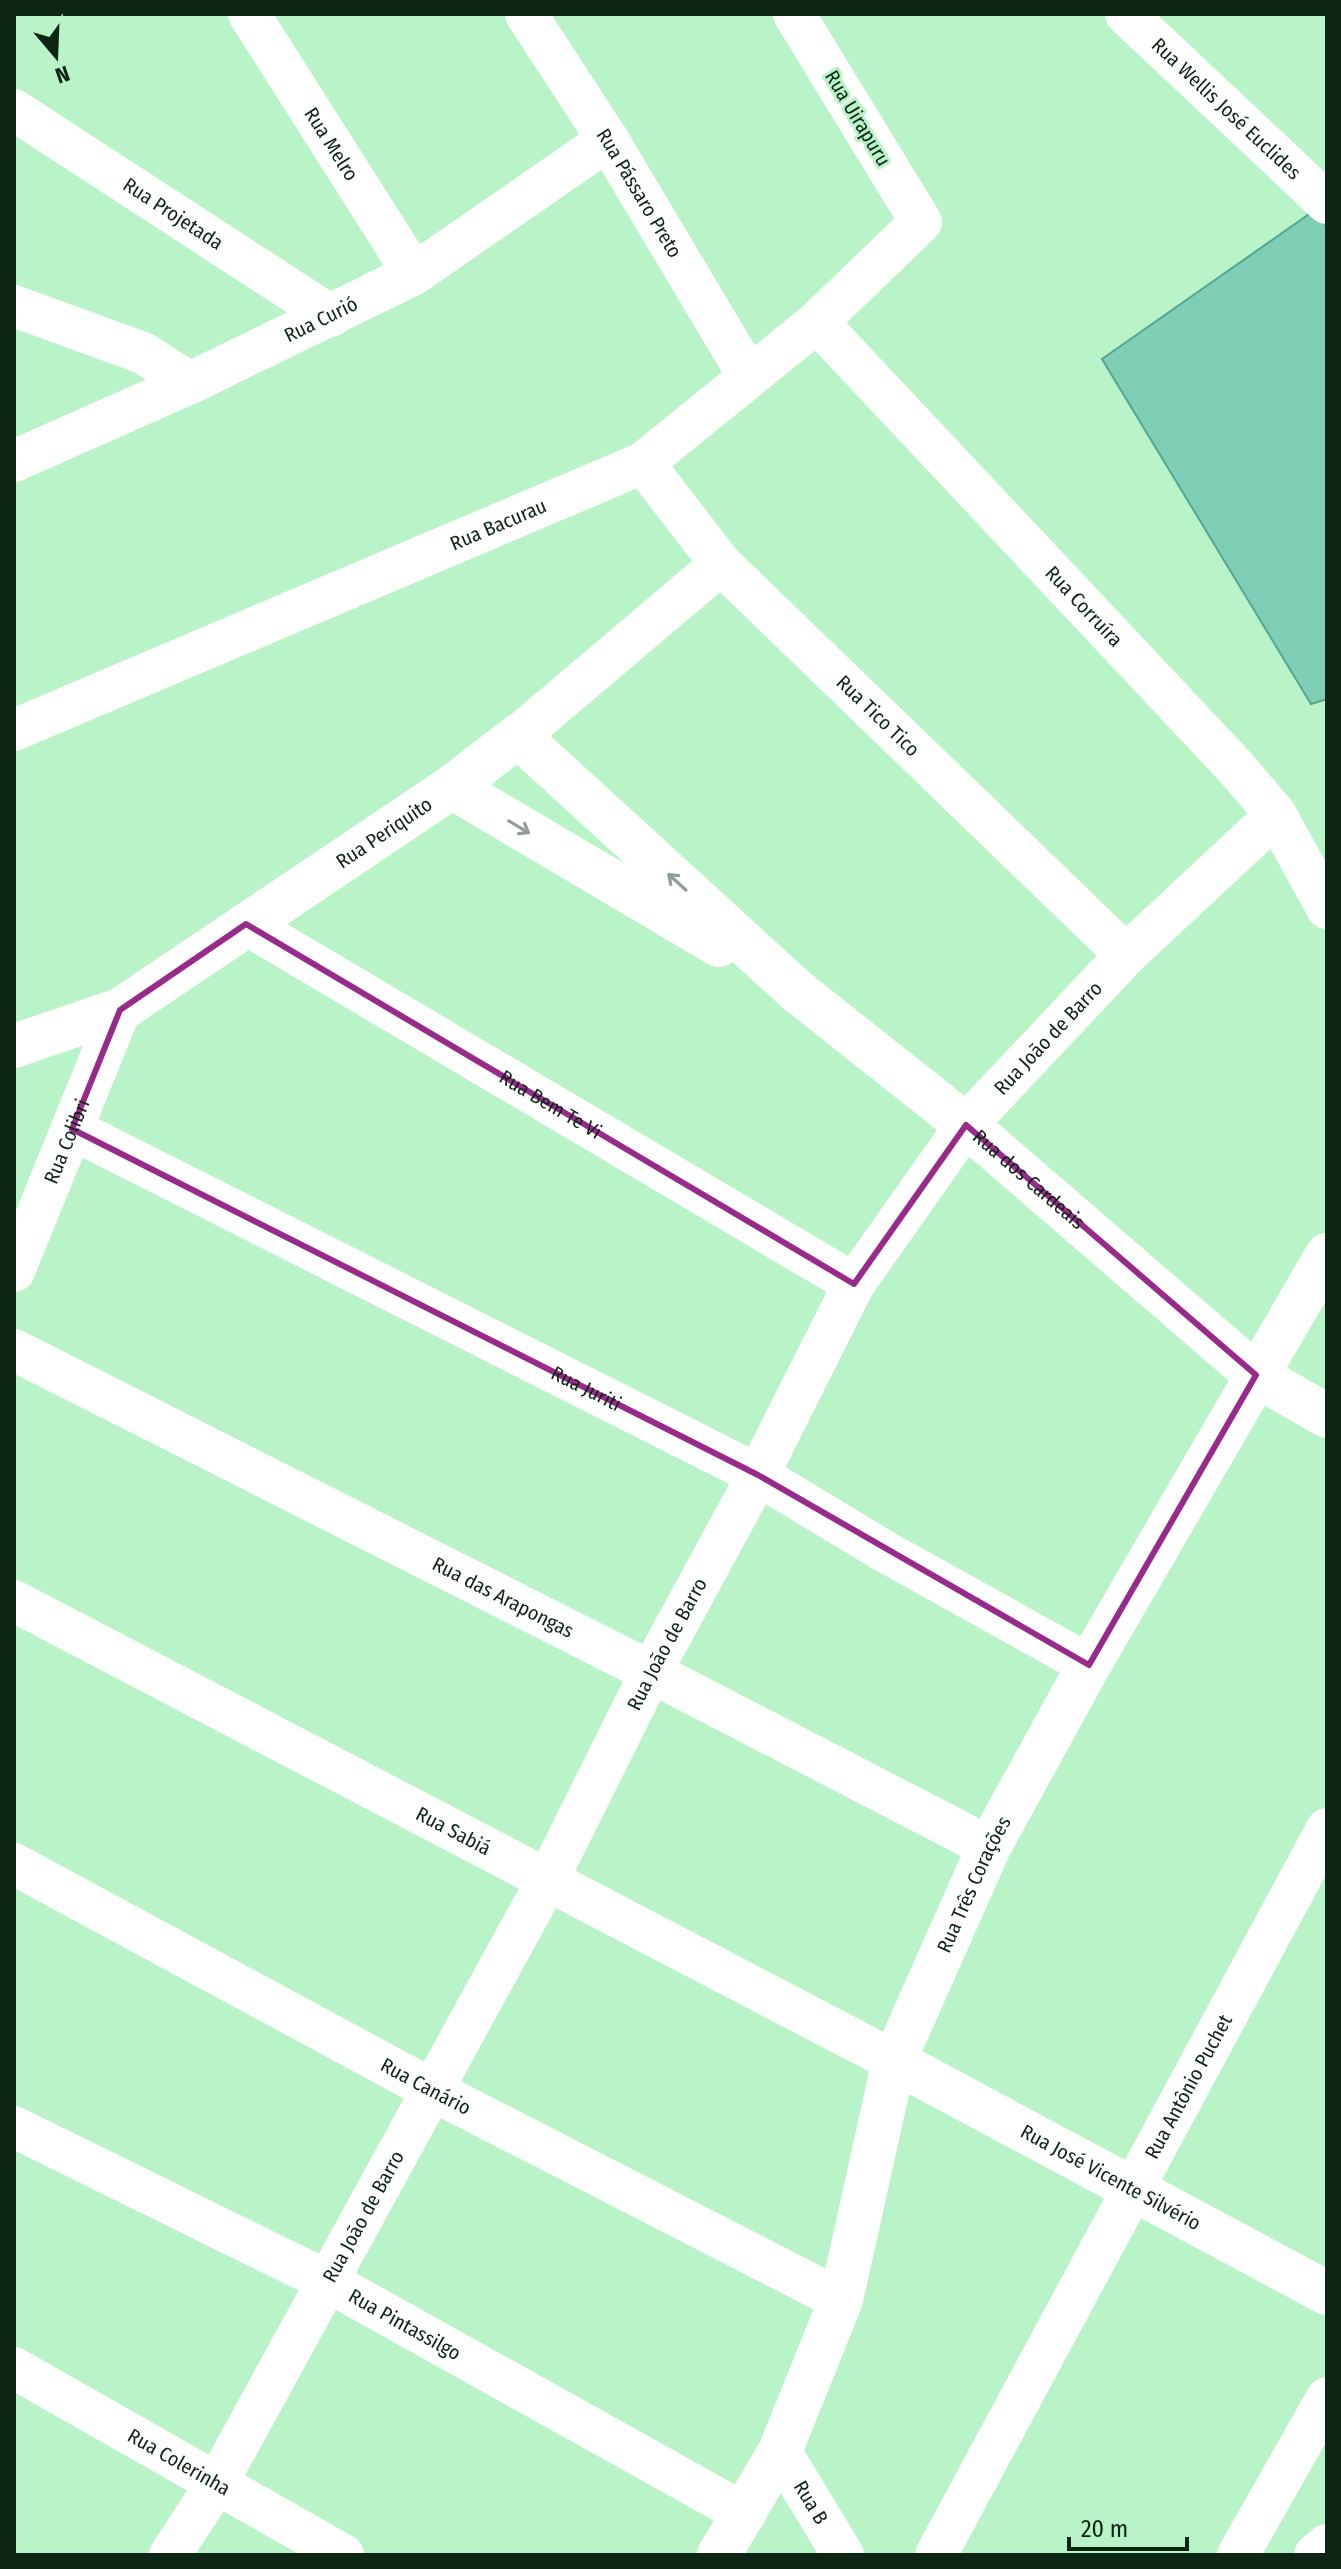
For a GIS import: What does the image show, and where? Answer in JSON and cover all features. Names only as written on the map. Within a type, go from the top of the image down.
[{"type":"street","name":"Rua Melro","points":[[249,14],[414,274]]},
{"type":"street","name":"Rua Pássaro Preto","points":[[526,14],[608,140],[748,375]]},
{"type":"street","name":"Rua Uirapuru","points":[[794,14],[921,222]]},
{"type":"street","name":"Rua Wellis José Euclides","points":[[1126,14],[1327,203]]},
{"type":"street","name":"Rua Projetada","points":[[14,110],[331,316]]},
{"type":"street","name":"Rua Curió","points":[[14,461],[190,383],[414,274],[608,140]]},
{"type":"street","name":"Rua Bacurau","points":[[14,730],[643,463],[817,322],[921,222]]},
{"type":"street","points":[[14,306],[143,353],[190,383]]},
{"type":"street","name":"Rua Corruíra","points":[[817,322],[1276,815],[1327,908]]},
{"type":"street","name":"Rua Tico Tico","points":[[643,463],[721,564],[1126,955]]},
{"type":"street","name":"Rua Periquito","points":[[14,1046],[120,1010],[452,787],[518,736],[721,564]]},
{"type":"street","name":"Rua dos Cardeais","points":[[518,736],[797,991],[966,1125],[1256,1375],[1327,1416]]},
{"type":"street","name":"Rua dos Cardeais","points":[[452,787],[797,991]]},
{"type":"street","name":"Rua João de Barro","points":[[170,2555],[217,2483],[434,2091],[548,1879],[651,1672],[758,1475],[854,1284],[966,1125],[1126,955],[1276,815]]},
{"type":"street","name":"Rua Bem Te Vi","points":[[246,924],[854,1284]]},
{"type":"street","name":"Rua Colibri","points":[[14,1271],[120,1010]]},
{"type":"street","name":"Rua Juriti","points":[[72,1129],[758,1475],[884,1551],[1089,1665]]},
{"type":"street","name":"Rua Três Corações","points":[[719,2555],[780,2451],[841,2300],[894,2061],[989,1847],[1089,1665],[1327,1255]]},
{"type":"street","name":"Rua das Arapongas","points":[[14,1350],[651,1672],[989,1847]]},
{"type":"street","name":"Rua Sabiá","points":[[14,1601],[894,2061]]},
{"type":"street","name":"Rua Antônio Puchet","points":[[936,2555],[1327,1829]]},
{"type":"street","name":"Rua Canário","points":[[14,1864],[434,2091],[841,2300]]},
{"type":"street","name":"Rua José Vicente Silvério","points":[[894,2061],[1327,2293]]},
{"type":"street","name":"Rua Pintassilgo","points":[[14,2127],[327,2281],[745,2514]]},
{"type":"street","name":"Rua Colerinha","points":[[14,2368],[343,2555]]},
{"type":"street","points":[[1238,2555],[1327,2398]]},
{"type":"street","name":"Rua B","points":[[780,2451],[843,2555]]},
{"type":"street","points":[[1315,2555],[1327,2545]]},
{"type":"highlighted area","points":[[246,924],[854,1284],[966,1125],[1256,1375],[1089,1665],[758,1475],[72,1129],[120,1010]]},
{"type":"building","points":[[1315,210],[1327,227],[1327,699],[1311,704],[1102,359]]}]
